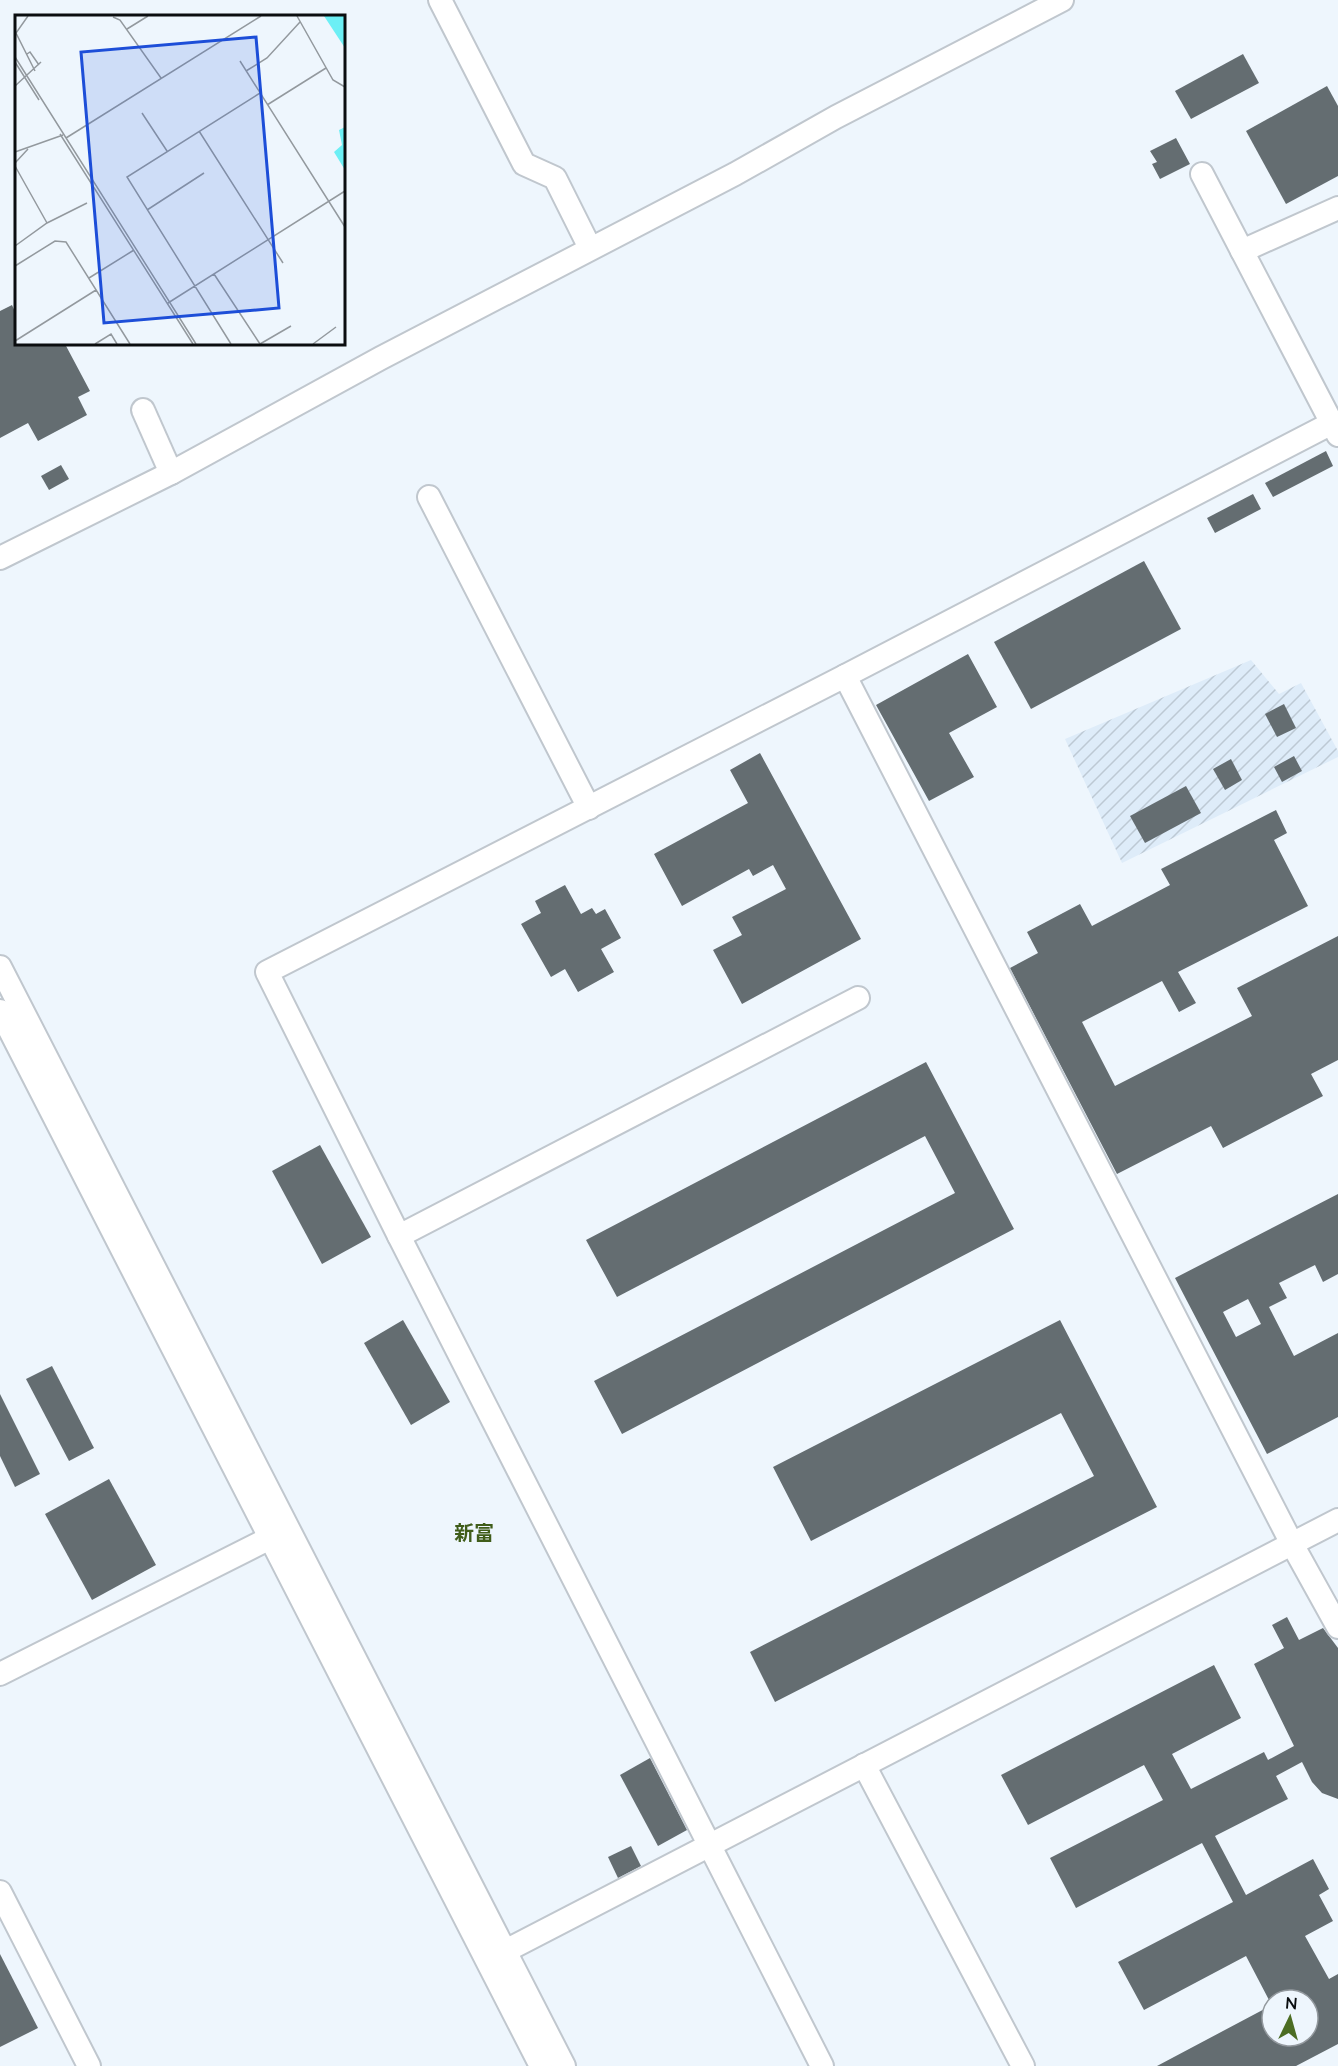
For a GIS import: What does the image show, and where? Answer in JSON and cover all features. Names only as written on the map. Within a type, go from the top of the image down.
[{"type":"street","points":[[440,0],[524,164],[555,178],[590,248]]},
{"type":"street","points":[[0,558],[171,473],[381,358],[735,174],[836,117],[1062,0]]},
{"type":"street","points":[[822,2066],[267,972],[845,676],[1335,429],[1202,174]]},
{"type":"street","points":[[1242,251],[1338,208]]},
{"type":"street","points":[[143,411],[171,473]]},
{"type":"street","points":[[429,497],[589,808]]},
{"type":"street","points":[[845,676],[1292,1544],[1338,1627]]},
{"type":"street","points":[[0,967],[279,1533],[496,1956],[542,2066]]},
{"type":"street","points":[[399,1236],[858,998]]},
{"type":"street","points":[[0,1011],[279,1533]]},
{"type":"street","points":[[496,1956],[1338,1520]]},
{"type":"street","points":[[0,1674],[279,1533]]},
{"type":"street","points":[[864,1765],[1023,2066]]},
{"type":"street","points":[[0,1892],[89,2066]]},
{"type":"street","points":[[496,1956],[564,2066]]},
{"type":"shaded area","points":[[1251,660],[1279,694],[1301,683],[1338,751],[1338,757],[1122,863],[1065,739]]},
{"type":"building","points":[[1243,54],[1259,83],[1191,119],[1175,91]]},
{"type":"building","points":[[1327,86],[1338,106],[1338,176],[1286,204],[1246,131]]},
{"type":"building","points":[[1176,138],[1190,164],[1160,179],[1152,164],[1157,162],[1150,151]]},
{"type":"building","points":[[12,305],[15,312],[15,345],[66,345],[90,391],[78,397],[87,415],[38,441],[28,423],[0,438],[0,311]]},
{"type":"building","points":[[1326,451],[1333,466],[1273,497],[1265,483]]},
{"type":"building","points":[[61,465],[69,479],[49,490],[41,476]]},
{"type":"building","points":[[1253,494],[1261,509],[1215,533],[1207,518]]},
{"type":"building","points":[[1144,561],[1181,629],[1031,709],[994,642]]},
{"type":"building","points":[[968,654],[997,707],[949,733],[974,777],[929,801],[876,705]]},
{"type":"building","points":[[1284,704],[1296,728],[1277,737],[1265,714]]},
{"type":"building","points":[[760,753],[861,939],[742,1004],[713,950],[742,935],[732,917],[786,889],[773,865],[753,876],[749,869],[682,906],[654,854],[748,803],[730,770]]},
{"type":"building","points":[[1294,756],[1302,771],[1282,782],[1274,767]]},
{"type":"building","points":[[1231,759],[1242,780],[1225,790],[1213,769]]},
{"type":"building","points":[[1186,786],[1201,813],[1145,843],[1130,816]]},
{"type":"building","points":[[1276,810],[1287,833],[1274,840],[1308,906],[1178,972],[1196,1003],[1179,1012],[1162,981],[1082,1022],[1115,1086],[1252,1016],[1237,988],[1338,936],[1338,1060],[1311,1074],[1323,1096],[1223,1148],[1211,1126],[1117,1174],[1010,968],[1038,953],[1027,932],[1080,904],[1092,926],[1170,885],[1161,869]]},
{"type":"building","points":[[565,885],[581,914],[592,908],[596,914],[605,909],[621,938],[601,949],[614,972],[578,992],[565,969],[551,977],[521,924],[541,913],[535,901]]},
{"type":"building","points":[[926,1062],[1014,1229],[622,1434],[594,1381],[955,1193],[925,1136],[617,1297],[586,1240]]},
{"type":"building","points":[[320,1145],[371,1237],[322,1264],[272,1171]]},
{"type":"building","points":[[1338,1194],[1338,1274],[1323,1282],[1315,1265],[1279,1283],[1287,1298],[1269,1307],[1294,1356],[1338,1333],[1338,1417],[1267,1454],[1175,1278]],"holes":[[[1248,1299],[1261,1324],[1236,1337],[1223,1312]]]},
{"type":"building","points":[[403,1320],[450,1402],[411,1425],[364,1343]]},
{"type":"building","points":[[1060,1320],[1157,1507],[775,1702],[750,1652],[1094,1476],[1061,1413],[811,1541],[773,1467]]},
{"type":"building","points":[[52,1366],[94,1448],[69,1461],[26,1379]]},
{"type":"building","points":[[0,1394],[40,1474],[15,1487],[0,1456]]},
{"type":"building","points":[[109,1479],[156,1565],[92,1600],[45,1514]]},
{"type":"building","points":[[1287,1617],[1299,1640],[1323,1628],[1338,1648],[1338,1799],[1322,1793],[1312,1782],[1302,1762],[1276,1776],[1288,1799],[1215,1836],[1246,1895],[1313,1859],[1329,1889],[1319,1895],[1333,1921],[1305,1936],[1329,1979],[1338,1974],[1338,2044],[1296,2066],[1157,2066],[1260,2011],[1260,2048],[1320,2048],[1320,1988],[1263,1988],[1246,1956],[1144,2010],[1118,1962],[1233,1902],[1202,1843],[1076,1908],[1050,1858],[1163,1800],[1144,1765],[1028,1825],[1001,1775],[1214,1665],[1241,1718],[1172,1754],[1191,1789],[1264,1752],[1268,1760],[1294,1746],[1254,1664],[1284,1648],[1272,1625]]},
{"type":"building","points":[[650,1758],[687,1830],[658,1846],[620,1775]]},
{"type":"building","points":[[631,1846],[641,1866],[618,1878],[608,1857]]},
{"type":"building","points":[[0,1954],[38,2028],[0,2047]]},
{"type":"district","name":"新富","points":[[474,1533]]}]
